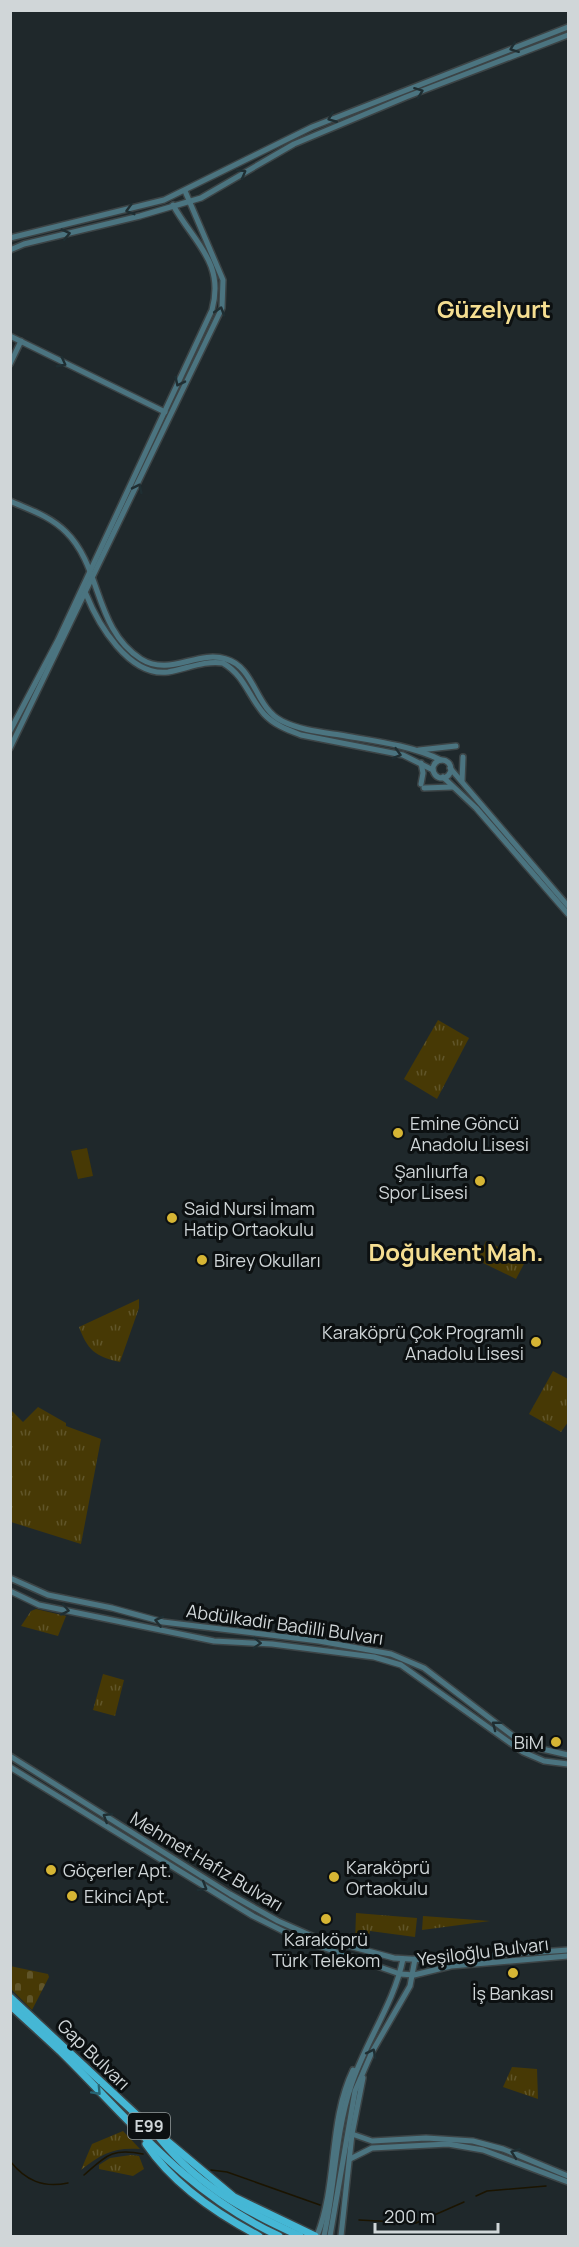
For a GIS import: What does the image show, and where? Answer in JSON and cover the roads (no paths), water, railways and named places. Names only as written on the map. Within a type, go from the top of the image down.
[{"type":"highway","name":"Gap Bulvarı","points":[[10,1997],[154,2131],[164,2144],[227,2200],[300,2236]]},
{"type":"highway","name":"Gap Bulvarı","points":[[10,2005],[60,2052],[141,2137],[188,2179],[226,2209],[279,2236]]},
{"type":"highway","points":[[154,2131],[234,2197],[316,2236]]},
{"type":"highway","points":[[141,2137],[153,2155],[196,2195],[236,2224],[259,2236]]},
{"type":"main road","points":[[10,238],[116,213],[170,197],[312,127],[568,27]]},
{"type":"main road","points":[[10,250],[173,206],[190,199],[201,198],[294,144],[406,97],[568,35]]},
{"type":"main road","points":[[10,748],[214,329],[225,294],[216,260],[185,191]]},
{"type":"main road","points":[[10,731],[85,583],[204,329],[216,294],[216,281],[209,260],[173,206],[170,197]]},
{"type":"main road","points":[[10,336],[172,416]]},
{"type":"main road","points":[[10,364],[21,341]]},
{"type":"main road","points":[[10,501],[51,519],[79,547],[90,572],[102,611],[128,648],[146,662],[164,667],[214,657],[224,658],[241,667],[266,708],[284,722],[311,731],[418,750],[448,762],[462,783],[568,906]]},
{"type":"main road","points":[[85,583],[92,610],[112,639],[140,665],[159,672],[223,663],[237,673],[264,713],[286,729],[301,735],[403,755],[433,770],[437,776],[443,777],[454,787],[513,849],[568,914]]},
{"type":"main road","points":[[418,750],[456,746]]},
{"type":"main road","points":[[462,783],[464,757]]},
{"type":"main road","points":[[433,770],[435,763],[441,760]]},
{"type":"main road","points":[[421,763],[422,786],[454,787]]},
{"type":"main road","points":[[443,777],[448,775],[450,768]]},
{"type":"main road","name":"Abdülkadir Badilli Bulvarı","points":[[10,1578],[48,1595],[112,1608],[163,1622],[319,1641],[391,1654],[424,1668],[525,1745],[568,1755]]},
{"type":"main road","name":"Abdülkadir Badilli Bulvarı","points":[[10,1592],[39,1605],[214,1641],[272,1644],[374,1657],[420,1677],[523,1752],[544,1761],[568,1764]]},
{"type":"main road","name":"Mehmet Hafız Bulvarı","points":[[10,1756],[177,1862],[278,1922],[312,1936],[403,1959]]},
{"type":"main road","name":"Mehmet Hafız Bulvarı","points":[[10,1767],[253,1916],[299,1939],[400,1974]]},
{"type":"main road","name":"Yeşiloğlu Bulvarı","points":[[403,1959],[444,1960],[568,1950]]},
{"type":"main road","name":"Yeşiloğlu Bulvarı","points":[[400,1974],[414,1976],[451,1966],[568,1956]]},
{"type":"main road","points":[[330,2236],[348,2097],[364,2053],[400,1974],[403,1959]]},
{"type":"main road","points":[[324,2236],[355,2091],[414,1976],[415,1959]]},
{"type":"main road","points":[[316,2236],[329,2195],[340,2106],[347,2082],[364,2053]]},
{"type":"main road","points":[[341,2236],[352,2134],[363,2073]]},
{"type":"main road","points":[[352,2134],[372,2141],[426,2138],[473,2141],[503,2149],[567,2176]]},
{"type":"main road","points":[[350,2159],[372,2148],[448,2144],[483,2150],[567,2176]]},
{"type":"waterway","points":[[84,2175],[110,2155],[124,2152],[143,2154]]},
{"type":"waterway","points":[[10,2161],[22,2174],[43,2184],[68,2183]]},
{"type":"waterway","points":[[211,2170],[227,2172],[320,2205]]},
{"type":"waterway","points":[[476,2196],[487,2191],[546,2186]]},
{"type":"waterway","points":[[359,2220],[416,2223],[464,2202]]},
{"type":"place","name":"Emine Göncü Anadolu Lisesi","points":[[398,1133]]},
{"type":"place","name":"Şanlıurfa Spor Lisesi","points":[[480,1181]]},
{"type":"place","name":"Said Nursi İmam Hatip Ortaokulu","points":[[172,1218]]},
{"type":"place","name":"Birey Okulları","points":[[202,1260]]},
{"type":"place","name":"Karaköprü Çok Programlı Anadolu Lisesi","points":[[536,1342]]},
{"type":"place","name":"BiM","points":[[556,1742]]},
{"type":"place","name":"Göçerler Apt.","points":[[51,1870]]},
{"type":"place","name":"Karaköprü Ortaokulu","points":[[334,1877]]},
{"type":"place","name":"Ekinci Apt.","points":[[72,1896]]},
{"type":"place","name":"Karaköprü Türk Telekom","points":[[326,1919]]},
{"type":"place","name":"İş Bankası","points":[[513,1973]]},
{"type":"district","name":"Güzelyurt","points":[[494,308]]},
{"type":"district","name":"Doğukent Mah.","points":[[456,1251]]}]
